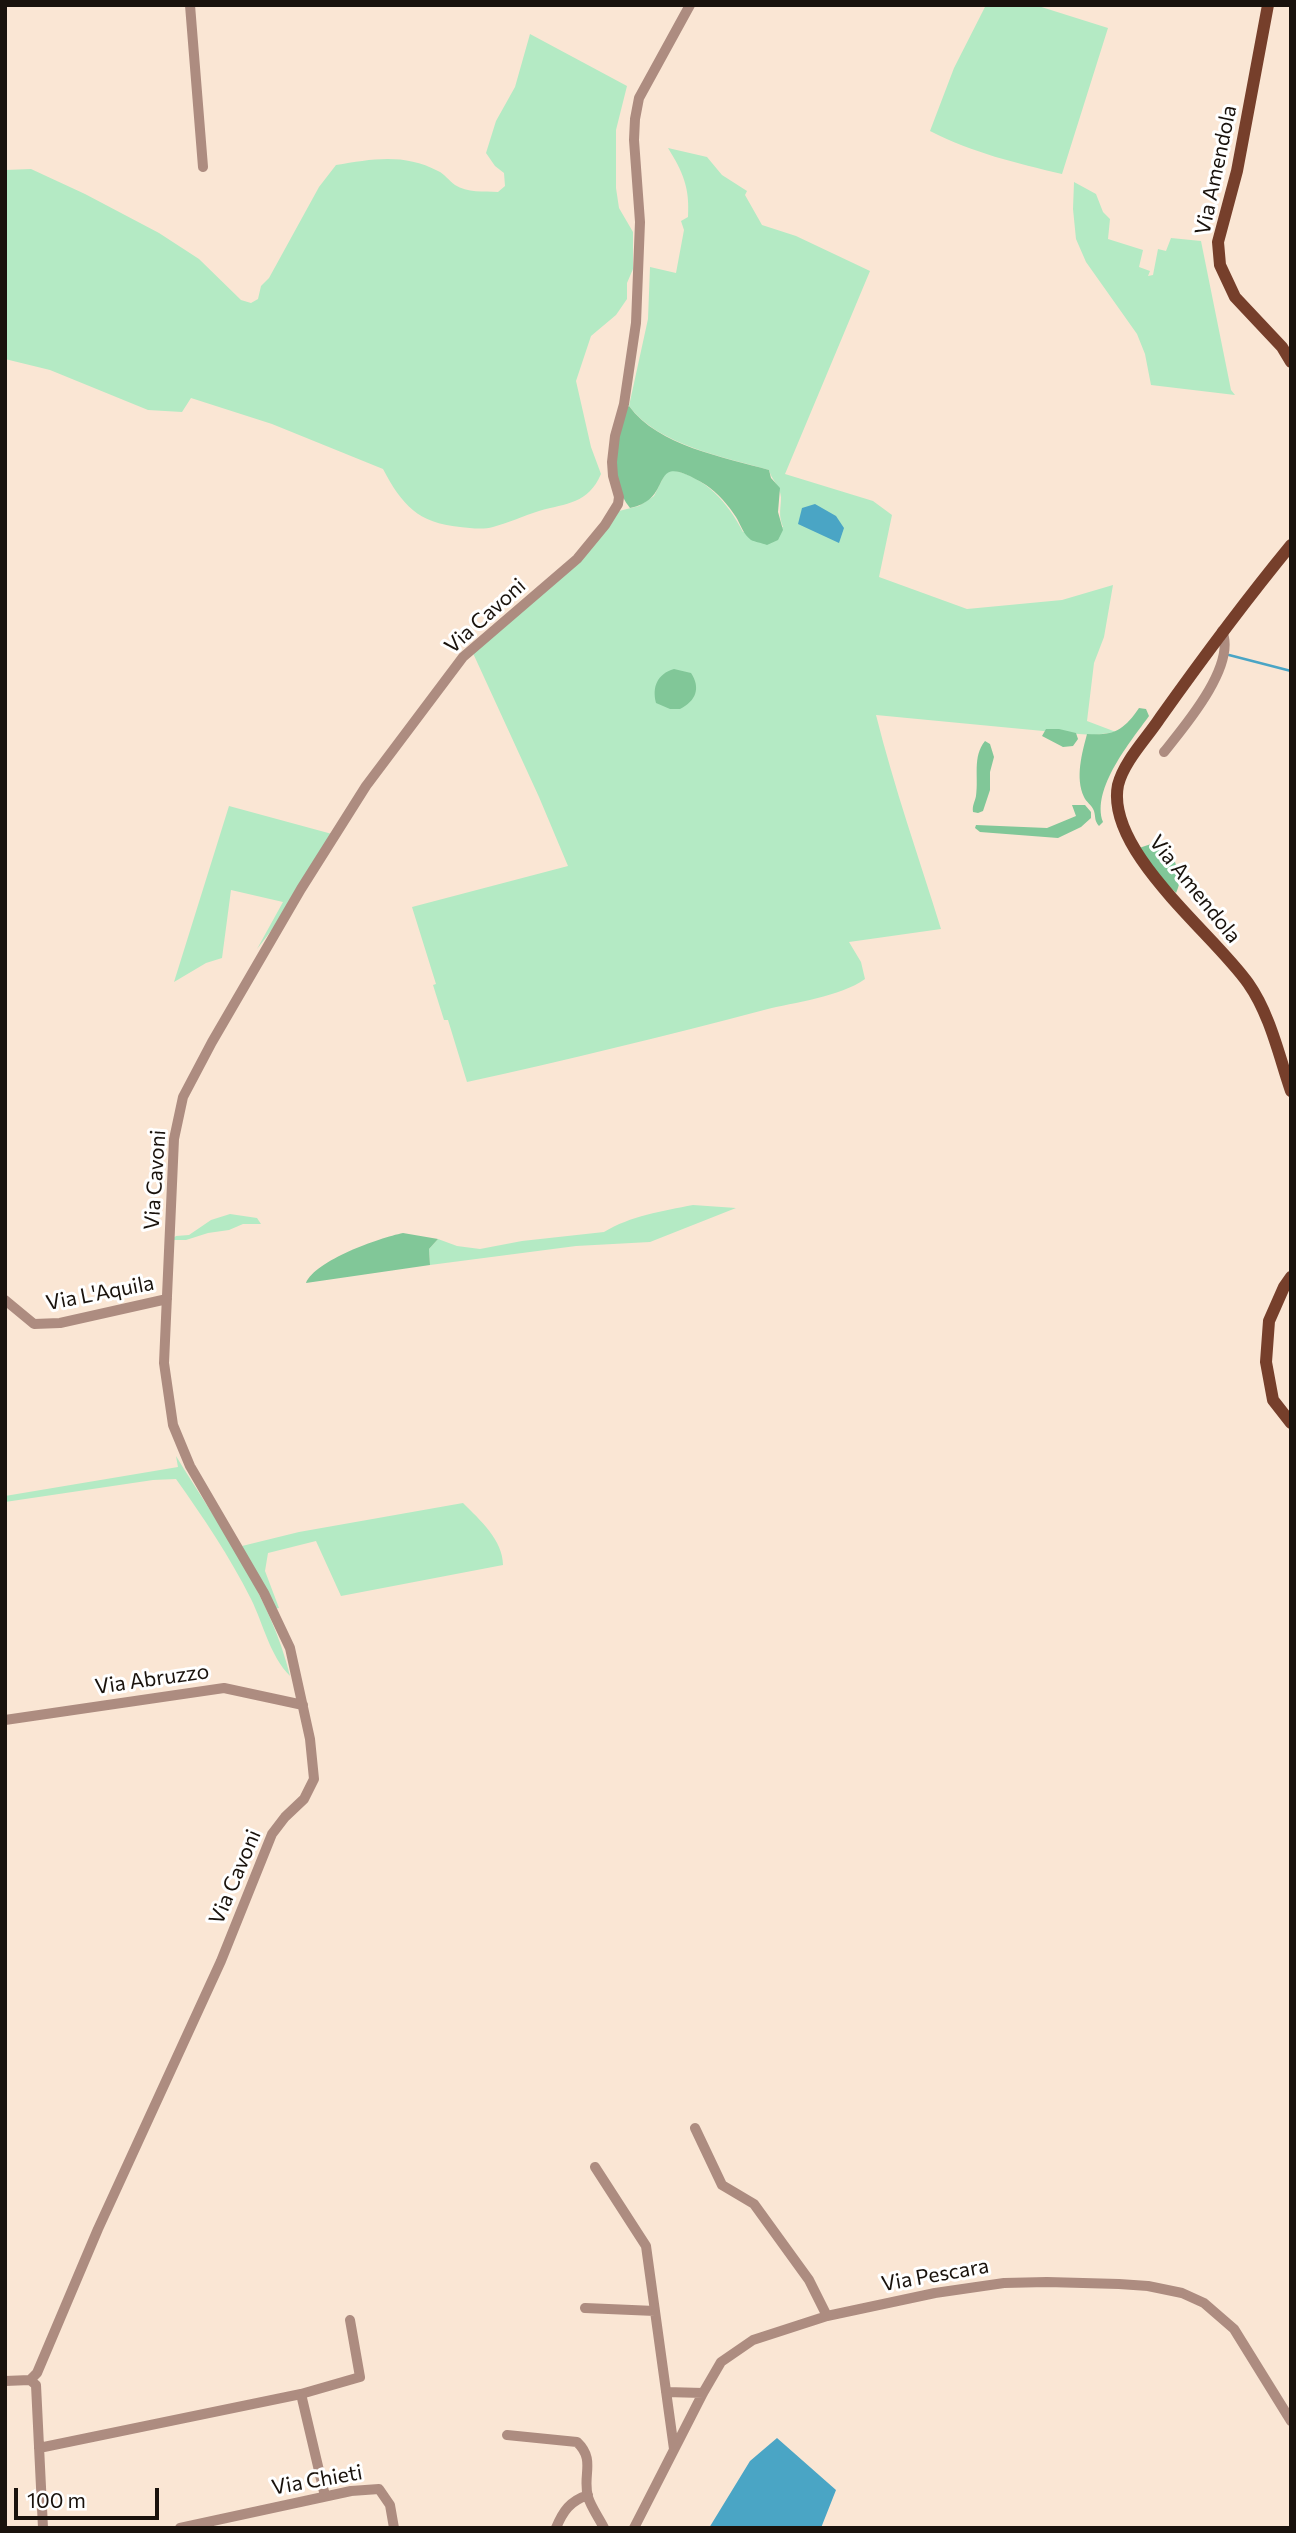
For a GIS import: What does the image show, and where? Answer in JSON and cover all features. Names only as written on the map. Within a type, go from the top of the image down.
[{"type":"main road","name":"Via Amendola","points":[[1268,5],[1237,171],[1218,242],[1220,265],[1235,297],[1282,347],[1291,362]]},
{"type":"main road","name":"Via Amendola","points":[[1291,545],[1222,631],[1123,772],[1118,785],[1118,816],[1143,862],[1248,984],[1263,1011],[1291,1091]]},
{"type":"main road","points":[[1291,1277],[1269,1321],[1266,1362],[1273,1400],[1291,1423]]},
{"type":"street","points":[[190,5],[202,167]]},
{"type":"street","name":"Via Cavoni","points":[[30,2380],[37,2373],[109,2205],[221,1961],[272,1834],[304,1799],[314,1779],[303,1705],[290,1648],[264,1593],[190,1466],[173,1425],[164,1363],[174,1139],[183,1097],[212,1042],[348,813],[423,710],[463,657],[577,559],[605,525],[618,504],[612,462],[636,323],[640,222],[635,119],[639,98],[690,5]]},
{"type":"street","points":[[1164,752],[1207,694],[1225,654],[1226,640],[1222,631]]},
{"type":"street","name":"Via L'Aquila","points":[[5,1300],[34,1324],[47,1324],[167,1299]]},
{"type":"street","name":"Via Abruzzo","points":[[5,1720],[224,1688],[303,1705]]},
{"type":"street","points":[[695,2128],[722,2185],[754,2204],[809,2280],[827,2316]]},
{"type":"street","points":[[595,2168],[646,2246],[674,2449]]},
{"type":"street","name":"Via Pescara","points":[[634,2528],[703,2393],[722,2362],[753,2340],[827,2316],[935,2293],[1004,2283],[1119,2284],[1171,2290],[1198,2300],[1227,2321],[1291,2421]]},
{"type":"street","points":[[585,2308],[655,2311]]},
{"type":"street","points":[[39,2448],[301,2394],[360,2376],[350,2320]]},
{"type":"street","points":[[5,2381],[30,2380],[36,2385],[43,2528]]},
{"type":"street","points":[[666,2392],[703,2393]]},
{"type":"street","points":[[301,2394],[325,2496]]},
{"type":"street","points":[[507,2435],[577,2442],[587,2457],[588,2496],[604,2528]]},
{"type":"street","name":"Via Chieti","points":[[180,2528],[325,2496],[379,2489],[390,2505],[394,2528]]},
{"type":"street","points":[[556,2528],[564,2510],[575,2499],[588,2496]]},
{"type":"green space","points":[[986,5],[1035,5],[1108,28],[1062,174],[979,151],[930,131],[954,68]]},
{"type":"green space","points":[[530,34],[627,86],[616,130],[616,188],[619,208],[633,232],[633,269],[627,283],[627,299],[616,315],[591,336],[576,381],[591,447],[601,474],[596,484],[583,497],[489,528],[445,525],[413,510],[397,493],[383,469],[272,424],[191,398],[182,412],[148,410],[50,370],[5,359],[5,170],[31,169],[159,233],[199,259],[241,300],[251,303],[258,299],[261,286],[269,278],[319,187],[336,165],[400,160],[425,165],[465,189],[498,192],[505,186],[504,173],[486,153],[496,121],[515,87]]},
{"type":"green space","points":[[668,148],[707,157],[722,175],[747,191],[745,195],[762,225],[796,236],[870,271],[785,474],[873,501],[892,515],[879,577],[967,609],[1062,600],[1113,585],[1104,637],[1094,663],[1087,721],[1116,732],[1094,735],[1064,733],[876,715],[941,929],[849,942],[861,962],[865,979],[830,995],[467,1082],[448,1020],[444,1020],[433,985],[436,984],[412,907],[568,866],[472,651],[557,581],[615,512],[639,506],[654,496],[665,474],[672,470],[684,473],[715,493],[743,532],[783,527],[780,515],[781,497],[769,470],[674,440],[641,419],[629,406],[648,319],[650,267],[676,273],[684,230],[681,221],[688,217],[688,197],[684,181]]},
{"type":"green space","points":[[1074,182],[1096,194],[1103,212],[1110,219],[1108,239],[1143,250],[1139,267],[1150,271],[1148,276],[1153,275],[1158,249],[1166,251],[1171,238],[1201,241],[1231,390],[1235,395],[1151,385],[1145,354],[1137,334],[1086,262],[1076,239]]},
{"type":"green space","points":[[629,406],[641,420],[674,440],[713,455],[769,470],[771,478],[780,488],[778,512],[783,530],[778,540],[767,545],[751,540],[730,508],[715,492],[675,471],[667,473],[645,503],[630,508],[623,497],[616,473],[619,435],[624,410]]},
{"type":"green space","points":[[674,669],[691,673],[696,684],[693,698],[680,709],[670,709],[656,703],[655,697],[657,682],[663,674]]},
{"type":"green space","points":[[1139,708],[1146,709],[1149,716],[1123,752],[1108,781],[1101,809],[1103,822],[1099,826],[1093,809],[1081,790],[1080,766],[1087,734],[1104,734],[1118,730]]},
{"type":"green space","points":[[1046,729],[1076,733],[1078,739],[1073,746],[1063,747],[1042,736]]},
{"type":"green space","points":[[985,741],[990,744],[994,757],[990,772],[990,790],[983,811],[978,813],[973,812],[977,789],[977,760]]},
{"type":"green space","points":[[1072,805],[1085,805],[1091,812],[1091,818],[1081,827],[1058,838],[980,832],[975,828],[976,825],[1047,828],[1076,816]]},
{"type":"green space","points":[[229,806],[332,834],[274,927],[257,949],[283,902],[231,890],[222,958],[206,963],[174,982]]},
{"type":"green space","points":[[1154,843],[1164,845],[1172,852],[1179,879],[1176,893],[1139,848]]},
{"type":"green space","points":[[693,1205],[736,1208],[650,1242],[576,1246],[430,1265],[429,1249],[438,1239],[457,1246],[480,1249],[522,1241],[604,1232],[636,1218]]},
{"type":"green space","points":[[230,1214],[257,1218],[261,1224],[243,1224],[186,1240],[171,1240],[176,1236],[189,1235],[211,1220]]},
{"type":"green space","points":[[403,1233],[438,1239],[429,1249],[430,1265],[306,1283],[312,1274],[335,1258],[364,1245]]},
{"type":"green space","points":[[176,1456],[257,1590],[282,1647],[290,1676],[272,1649],[251,1599],[234,1568],[176,1479],[5,1502],[5,1496],[178,1467]]},
{"type":"green space","points":[[463,1503],[495,1539],[503,1565],[341,1596],[316,1541],[268,1553],[265,1571],[279,1608],[274,1609],[242,1546],[299,1532]]},
{"type":"water","points":[[815,504],[836,516],[844,528],[839,543],[798,524],[802,508]]},
{"type":"water","points":[[777,2438],[836,2490],[821,2528],[709,2528],[750,2461]]},
{"type":"waterway","points":[[1229,655],[1291,671]]}]
